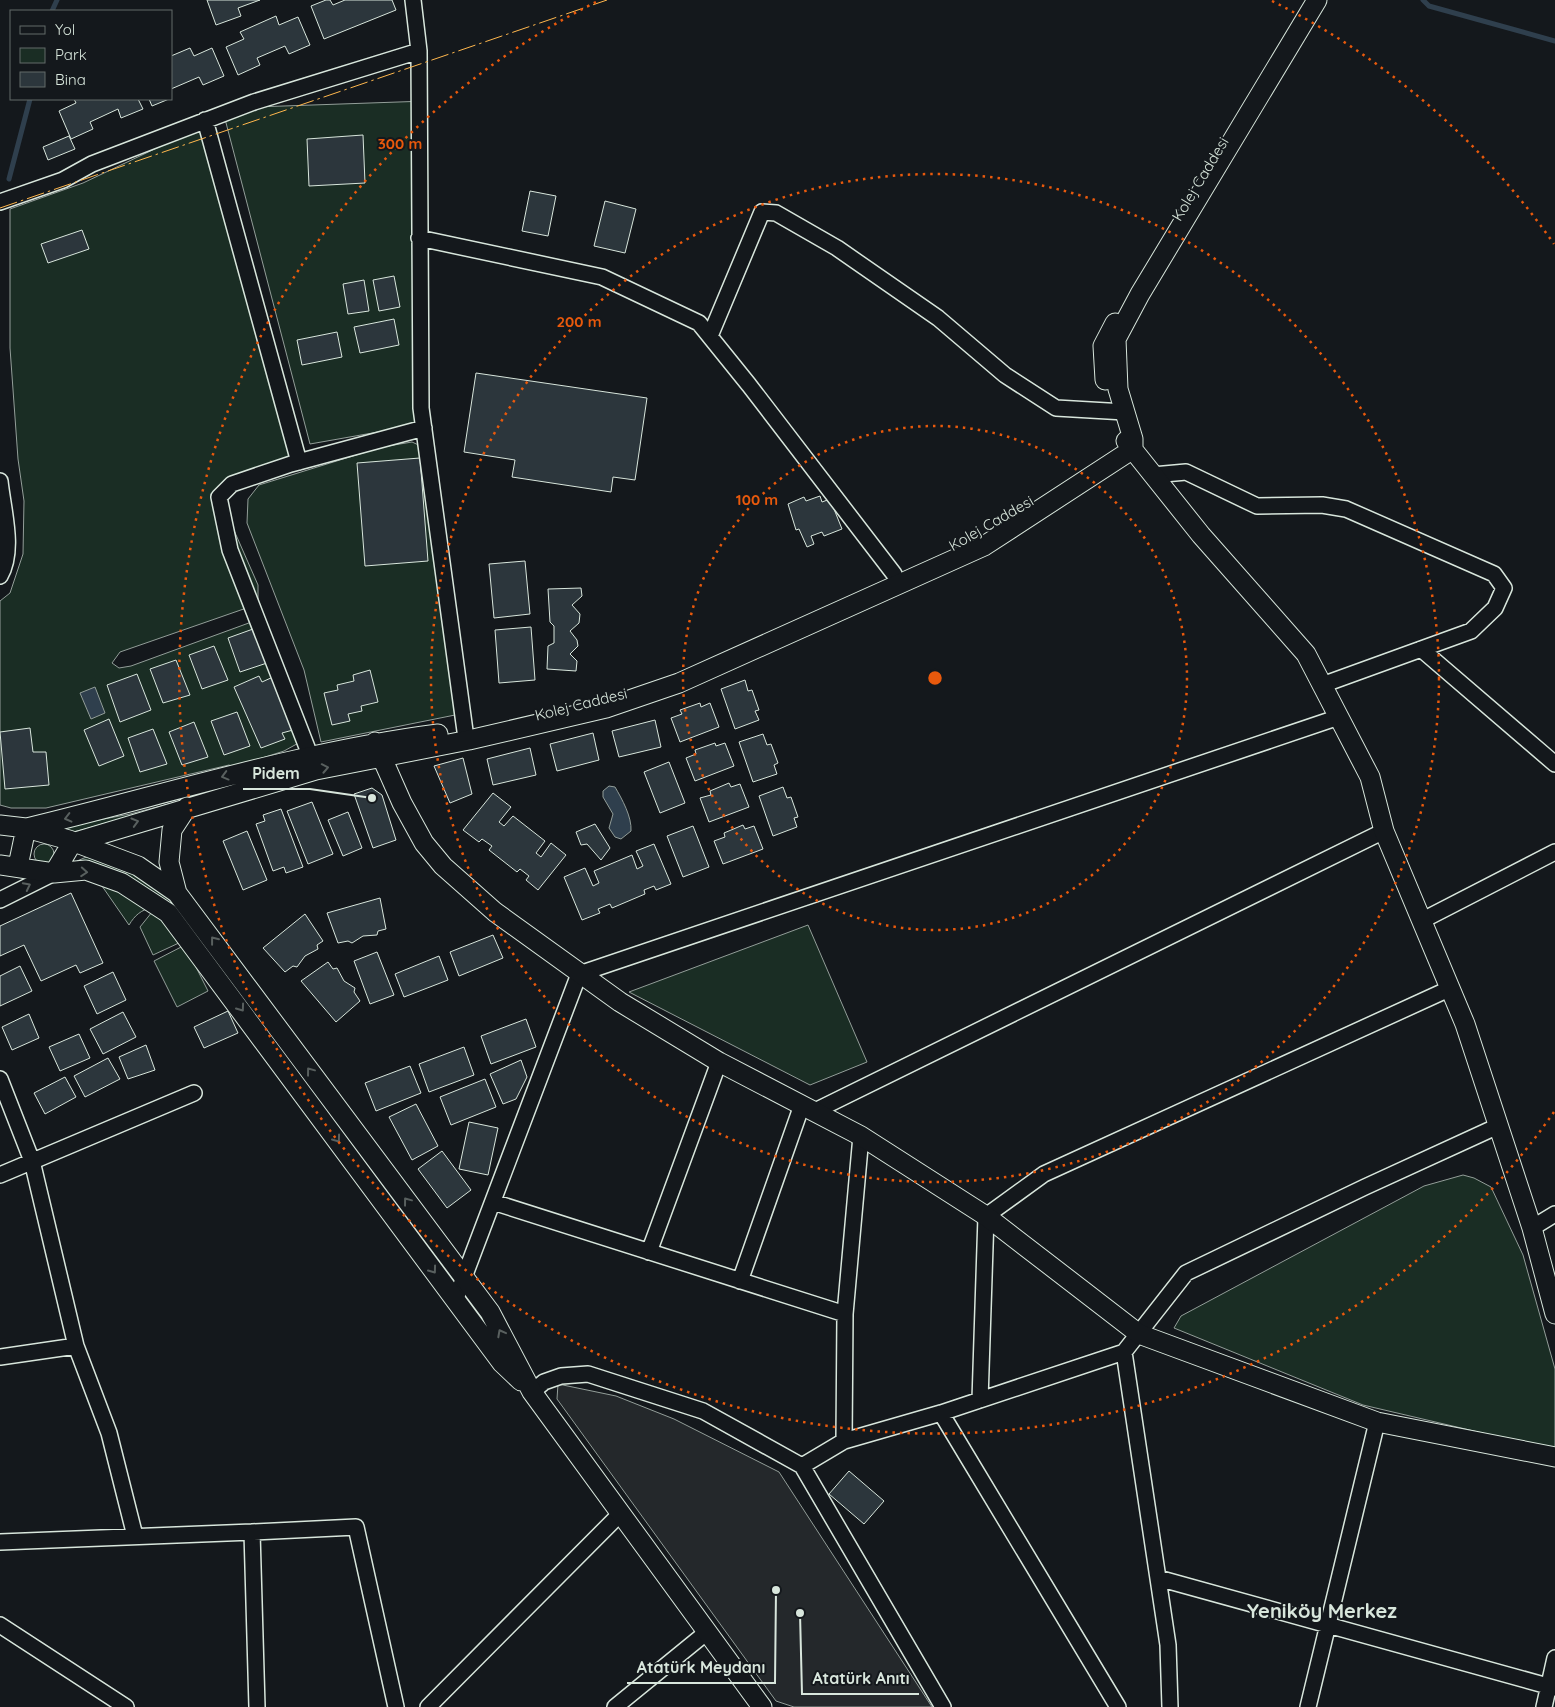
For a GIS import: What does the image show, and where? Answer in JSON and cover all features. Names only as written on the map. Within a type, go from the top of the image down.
[{"type":"street","points":[[413,0],[419,50],[421,408],[465,731]]},
{"type":"street","name":"Kolej Caddesi","points":[[1130,445],[1119,411],[1106,393],[1103,346],[1132,292],[1308,0]]},
{"type":"street","points":[[710,336],[762,212],[776,213],[837,248],[938,318],[1005,375],[1056,408],[1119,411],[1116,339],[1140,294],[1317,0]]},
{"type":"street","points":[[0,202],[55,183],[92,164],[254,102],[419,50]]},
{"type":"street","points":[[205,120],[299,462]]},
{"type":"street","points":[[419,238],[602,277],[699,323],[894,574]]},
{"type":"street","points":[[310,755],[230,550],[219,498],[232,484],[299,462],[424,428]]},
{"type":"street","points":[[1130,445],[1201,535],[1306,654],[1370,777],[1384,831],[1451,988],[1532,1228],[1555,1314]]},
{"type":"street","name":"Kolej Caddesi","points":[[378,750],[606,701],[676,676],[973,538],[1130,445]]},
{"type":"street","name":"Kolej Caddesi","points":[[378,750],[606,708],[679,683],[984,546],[1130,445]]},
{"type":"street","points":[[1153,475],[1186,472],[1257,506],[1322,504],[1346,509],[1494,574],[1504,588],[1496,608],[1470,631],[1322,685]]},
{"type":"street","points":[[0,481],[7,542],[5,566],[0,576]]},
{"type":"street","points":[[1421,649],[1555,764]]},
{"type":"street","points":[[579,974],[1339,718]]},
{"type":"street","points":[[26,828],[310,755],[378,750]]},
{"type":"street","points":[[0,900],[54,873],[72,843],[378,750]]},
{"type":"street","points":[[378,750],[402,803],[424,843],[444,866],[495,912],[579,974],[719,1062],[861,1136],[986,1216],[1139,1334],[1377,1422],[1555,1457]]},
{"type":"street","points":[[177,893],[169,862],[172,830],[187,807]]},
{"type":"street","points":[[0,825],[26,828],[138,866],[177,893],[490,1312],[532,1392],[762,1707]]},
{"type":"street","points":[[0,876],[9,865],[26,828]]},
{"type":"street","points":[[740,1281],[808,1108],[1384,831]]},
{"type":"street","points":[[1423,920],[1555,852]]},
{"type":"street","points":[[9,865],[54,873],[86,870],[122,883],[168,913],[197,949],[502,1363],[532,1392]]},
{"type":"street","points":[[456,1301],[579,974]]},
{"type":"street","points":[[986,1216],[1044,1174],[1451,988]]},
{"type":"street","points":[[649,1252],[719,1062]]},
{"type":"street","points":[[0,1079],[32,1161],[76,1346],[109,1433],[135,1536]]},
{"type":"street","points":[[0,1175],[194,1093]]},
{"type":"street","points":[[802,1466],[844,1441],[980,1400],[1124,1352],[1186,1273],[1365,1187],[1498,1126]]},
{"type":"street","points":[[844,1441],[845,1314],[861,1136]]},
{"type":"street","points":[[493,1202],[845,1314]]},
{"type":"street","points":[[1532,1228],[1555,1214]]},
{"type":"street","points":[[980,1400],[986,1216]]},
{"type":"street","points":[[0,1357],[76,1346]]},
{"type":"street","points":[[1124,1352],[1168,1645],[1170,1707]]},
{"type":"street","points":[[532,1392],[544,1382],[561,1376],[588,1374],[702,1412],[802,1466],[943,1707]]},
{"type":"street","points":[[941,1412],[1118,1707]]},
{"type":"street","points":[[1308,1707],[1377,1422]]},
{"type":"street","points":[[428,1707],[621,1513]]},
{"type":"street","points":[[0,1542],[356,1527],[396,1707]]},
{"type":"street","points":[[252,1532],[257,1707]]},
{"type":"street","points":[[1158,1578],[1552,1687]]},
{"type":"street","points":[[0,1625],[126,1707]]},
{"type":"street","points":[[615,1707],[707,1632]]},
{"type":"street","points":[[1544,1707],[1552,1687],[1555,1658]]},
{"type":"green space","points":[[427,101],[421,376],[429,423],[310,444],[225,119],[255,107]]},
{"type":"green space","points":[[201,127],[292,457],[234,478],[225,500],[233,528],[258,585],[258,604],[120,652],[112,663],[119,668],[131,666],[257,620],[304,740],[284,751],[234,767],[229,765],[46,808],[11,808],[0,805],[0,601],[10,593],[23,554],[24,501],[18,459],[10,348],[10,209],[83,183]]},
{"type":"green space","points":[[412,442],[423,447],[455,715],[321,742],[304,670],[247,523],[248,499],[259,485],[382,447]]},
{"type":"green space","points":[[214,792],[73,832],[57,828],[130,814]]},
{"type":"green space","points":[[44,844],[51,847],[54,854],[51,861],[44,864],[37,861],[34,854],[37,847]]},
{"type":"green space","points":[[91,855],[152,882],[174,905],[193,930],[166,904],[141,885],[113,871],[77,861]]},
{"type":"green space","points":[[108,883],[153,907],[139,913],[129,925],[102,886]]},
{"type":"green space","points":[[152,912],[168,924],[181,942],[153,955],[140,927]]},
{"type":"green space","points":[[808,925],[867,1062],[810,1085],[629,992]]},
{"type":"green space","points":[[185,945],[208,991],[177,1007],[154,961]]},
{"type":"green space","points":[[1463,1175],[1474,1178],[1491,1187],[1523,1255],[1555,1369],[1555,1450],[1363,1405],[1174,1328],[1181,1316],[1424,1186]]},
{"type":"shaded area","points":[[558,1384],[616,1396],[674,1419],[779,1472],[932,1707],[794,1707],[776,1701],[557,1399]]},
{"type":"water","points":[[95,687],[105,713],[91,719],[80,693]]},
{"type":"water","points":[[609,786],[615,787],[630,820],[631,831],[621,839],[615,837],[609,828],[613,814],[603,797],[603,791]]},
{"type":"building","points":[[207,0],[260,0],[238,8],[241,16],[216,25]]},
{"type":"building","points":[[330,0],[333,5],[345,0],[392,0],[396,10],[324,39],[311,6]]},
{"type":"building","points":[[276,16],[279,25],[298,17],[310,45],[289,54],[285,46],[257,58],[260,65],[238,75],[226,47],[244,39],[240,32]]},
{"type":"building","points":[[190,48],[194,56],[212,48],[224,76],[203,85],[199,77],[172,89],[172,56]]},
{"type":"building","points":[[74,100],[138,100],[143,109],[121,118],[118,109],[90,122],[93,129],[71,139],[59,111],[76,103]]},
{"type":"building","points":[[149,100],[167,100],[152,106]]},
{"type":"building","points":[[363,135],[365,183],[309,186],[307,139]]},
{"type":"building","points":[[69,136],[75,149],[48,160],[43,147]]},
{"type":"building","points":[[530,191],[556,196],[548,236],[522,231]]},
{"type":"building","points":[[605,201],[636,209],[625,253],[594,246]]},
{"type":"building","points":[[82,230],[89,249],[48,263],[41,244]]},
{"type":"building","points":[[394,276],[400,307],[379,311],[373,280]]},
{"type":"building","points":[[364,280],[369,311],[348,314],[343,284]]},
{"type":"building","points":[[394,319],[399,345],[360,353],[354,327]]},
{"type":"building","points":[[337,332],[342,357],[302,365],[297,340]]},
{"type":"building","points":[[476,373],[647,398],[635,480],[613,477],[611,492],[512,477],[515,460],[464,452]]},
{"type":"building","points":[[420,458],[428,561],[365,566],[357,463]]},
{"type":"building","points":[[820,496],[822,502],[830,499],[842,529],[824,536],[822,532],[811,536],[814,544],[807,547],[799,529],[796,530],[788,504],[804,497],[806,501]]},
{"type":"building","points":[[525,561],[530,614],[494,618],[489,564]]},
{"type":"building","points":[[581,588],[582,596],[572,605],[580,614],[579,623],[570,631],[577,640],[578,646],[570,654],[577,661],[576,671],[547,669],[548,646],[554,643],[554,626],[550,622],[548,589]]},
{"type":"building","points":[[531,627],[535,680],[499,683],[495,630]]},
{"type":"building","points":[[253,629],[267,663],[240,672],[228,638]]},
{"type":"building","points":[[214,646],[228,680],[202,689],[189,655]]},
{"type":"building","points":[[176,660],[190,695],[163,703],[150,669]]},
{"type":"building","points":[[370,670],[378,702],[361,706],[362,711],[348,714],[350,721],[332,725],[324,693],[338,690],[337,685],[354,681],[353,675]]},
{"type":"building","points":[[137,674],[151,710],[120,722],[107,685]]},
{"type":"building","points":[[259,676],[262,682],[273,677],[293,730],[282,733],[285,739],[261,748],[234,687]]},
{"type":"building","points":[[745,680],[748,691],[752,690],[759,710],[755,711],[759,720],[735,729],[721,689]]},
{"type":"building","points":[[700,703],[701,707],[710,703],[719,727],[680,742],[671,718],[682,714],[680,710]]},
{"type":"building","points":[[237,712],[250,746],[224,755],[211,721]]},
{"type":"building","points":[[109,719],[124,756],[99,766],[84,730]]},
{"type":"building","points":[[655,720],[661,747],[619,757],[612,731]]},
{"type":"building","points":[[194,722],[208,757],[182,765],[169,732]]},
{"type":"building","points":[[30,728],[33,752],[46,752],[49,785],[5,789],[0,732]]},
{"type":"building","points":[[153,729],[167,764],[140,772],[128,738]]},
{"type":"building","points":[[593,733],[599,760],[557,771],[550,744]]},
{"type":"building","points":[[763,734],[767,745],[771,744],[778,763],[774,765],[777,774],[753,782],[739,742]]},
{"type":"building","points":[[715,743],[716,746],[725,743],[734,766],[695,781],[686,758],[696,754],[695,750]]},
{"type":"building","points":[[530,748],[536,775],[493,785],[487,759]]},
{"type":"building","points":[[463,758],[472,794],[450,803],[434,766]]},
{"type":"building","points":[[669,762],[685,803],[660,813],[644,772]]},
{"type":"building","points":[[729,783],[731,787],[740,784],[749,807],[709,822],[700,798],[711,795],[710,791]]},
{"type":"building","points":[[783,787],[787,798],[791,797],[798,817],[794,818],[797,827],[773,836],[759,796]]},
{"type":"building","points":[[372,788],[382,795],[396,840],[373,848],[354,794]]},
{"type":"building","points":[[493,793],[511,807],[499,822],[504,826],[513,816],[545,841],[536,853],[541,857],[551,843],[566,855],[538,890],[526,880],[529,876],[520,869],[517,872],[489,850],[492,846],[482,839],[479,842],[463,830]]},
{"type":"building","points":[[312,802],[333,854],[308,864],[287,811]]},
{"type":"building","points":[[281,809],[303,867],[286,873],[284,867],[273,871],[256,824],[265,821],[263,815]]},
{"type":"building","points":[[348,812],[362,848],[343,856],[328,820]]},
{"type":"building","points":[[595,824],[610,848],[601,860],[587,844],[581,845],[576,832]]},
{"type":"building","points":[[743,825],[745,829],[754,826],[763,849],[723,864],[714,841],[725,837],[724,833]]},
{"type":"building","points":[[693,826],[709,867],[683,877],[667,836]]},
{"type":"building","points":[[247,831],[267,880],[243,890],[223,841]]},
{"type":"building","points":[[654,844],[671,884],[656,890],[654,886],[644,890],[645,894],[612,908],[610,904],[598,909],[600,913],[582,920],[564,877],[585,868],[593,886],[599,883],[594,871],[632,855],[637,869],[643,866],[636,851]]},
{"type":"building","points":[[71,893],[103,963],[80,973],[76,965],[41,981],[24,945],[0,956],[0,926]]},
{"type":"building","points":[[380,898],[386,929],[378,931],[377,935],[363,936],[352,943],[348,941],[338,943],[327,913]]},
{"type":"building","points":[[305,914],[323,941],[317,945],[318,949],[305,956],[297,967],[293,966],[285,972],[263,948]]},
{"type":"building","points":[[493,935],[503,958],[459,976],[450,952]]},
{"type":"building","points":[[377,952],[394,995],[370,1004],[354,961]]},
{"type":"building","points":[[439,956],[448,980],[404,997],[395,974]]},
{"type":"building","points":[[328,962],[333,969],[337,968],[344,981],[355,988],[354,992],[360,1001],[336,1022],[301,981]]},
{"type":"building","points":[[20,966],[32,991],[0,1006],[0,976]]},
{"type":"building","points":[[113,972],[126,1000],[97,1014],[84,986]]},
{"type":"building","points":[[228,1011],[238,1033],[204,1048],[194,1027]]},
{"type":"building","points":[[123,1012],[136,1037],[103,1054],[90,1029]]},
{"type":"building","points":[[29,1014],[39,1038],[12,1050],[2,1027]]},
{"type":"building","points":[[526,1019],[536,1047],[491,1064],[481,1036]]},
{"type":"building","points":[[79,1034],[90,1058],[60,1071],[49,1047]]},
{"type":"building","points":[[146,1045],[155,1070],[128,1079],[119,1057]]},
{"type":"building","points":[[464,1047],[474,1075],[429,1092],[419,1064]]},
{"type":"building","points":[[108,1058],[120,1079],[85,1097],[74,1076]]},
{"type":"building","points":[[521,1060],[527,1077],[516,1099],[503,1104],[490,1074]]},
{"type":"building","points":[[410,1066],[421,1093],[376,1111],[365,1083]]},
{"type":"building","points":[[65,1077],[76,1097],[45,1114],[34,1093]]},
{"type":"building","points":[[485,1079],[496,1107],[451,1125],[440,1097]]},
{"type":"building","points":[[416,1104],[438,1146],[412,1160],[389,1117]]},
{"type":"building","points":[[469,1122],[498,1128],[488,1175],[459,1169]]},
{"type":"building","points":[[442,1151],[471,1190],[447,1208],[418,1169]]},
{"type":"building","points":[[849,1471],[884,1501],[864,1524],[829,1494]]},
{"type":"waterway","points":[[52,10],[57,0]]},
{"type":"waterway","points":[[1423,0],[1429,6],[1555,41]]},
{"type":"waterway","points":[[9,179],[30,100]]},
{"type":"power","points":[[0,208],[607,0]]},
{"type":"place","name":"Pidem","points":[[372,798]]},
{"type":"place","name":"Atatürk Meydanı","points":[[776,1590]]},
{"type":"place","name":"Atatürk Anıtı","points":[[800,1613]]},
{"type":"district","name":"Yeniköy Merkez","points":[[1322,1610]]}]
